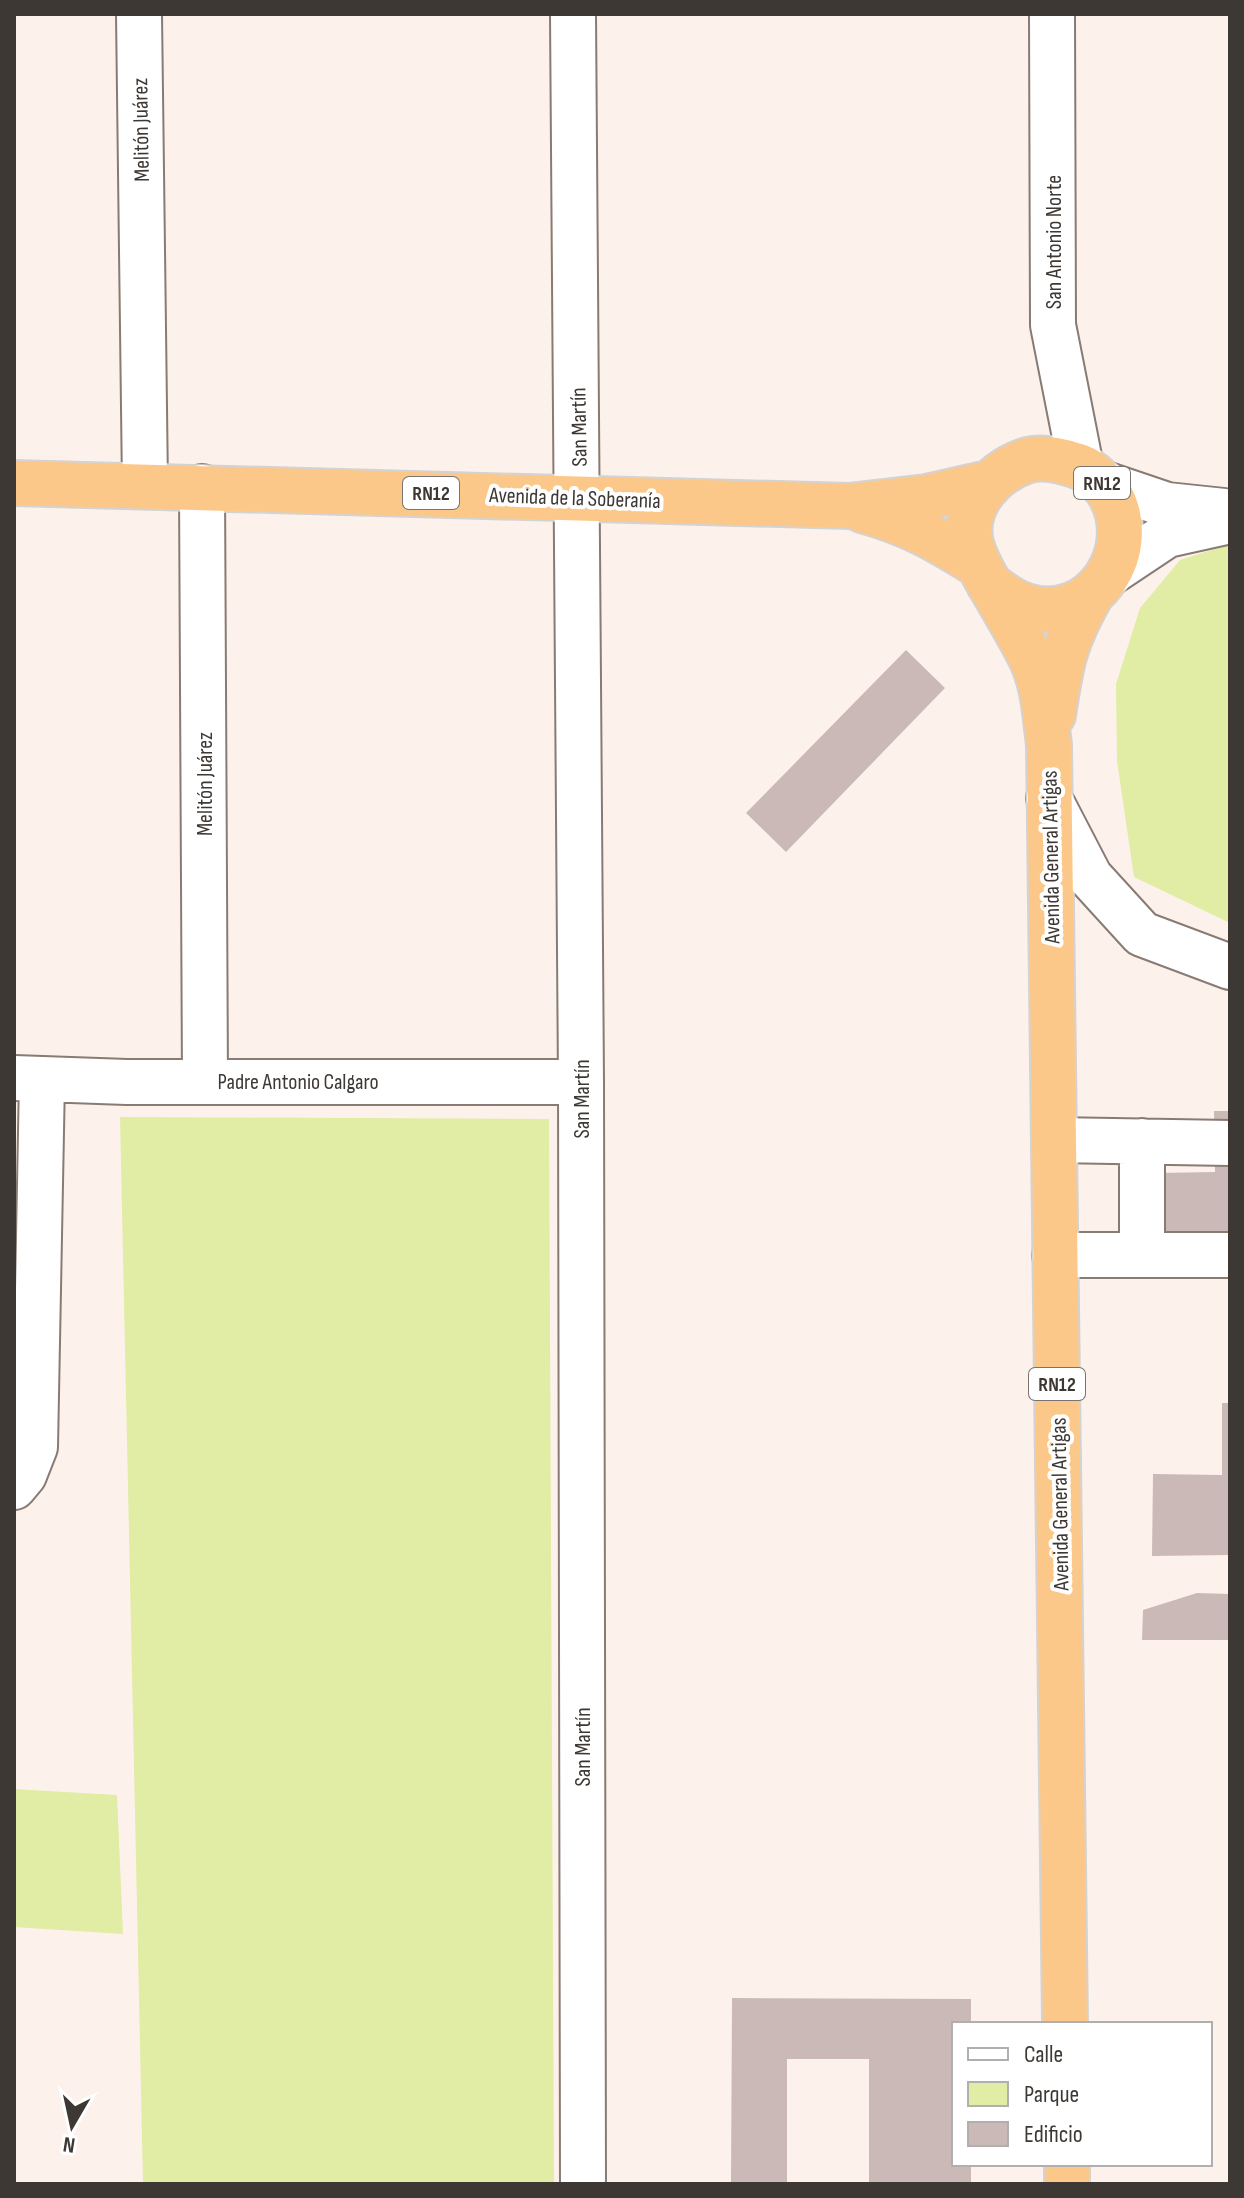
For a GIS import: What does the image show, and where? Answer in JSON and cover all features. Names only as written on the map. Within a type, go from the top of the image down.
[{"type":"highway","name":"RN12","points":[[1032,459],[1057,459],[1091,475],[1115,503],[1121,527],[1119,551],[1101,583],[1073,604],[1062,606],[1028,607],[1007,598],[983,574],[970,544],[970,522],[977,501],[989,483],[1008,467],[1032,459]]},
{"type":"highway","name":"Avenida de la Soberanía","points":[[14,483],[849,506],[927,497],[989,483]]},
{"type":"highway","name":"Avenida de la Soberanía","points":[[849,506],[924,531],[983,574]]},
{"type":"highway","name":"Avenida General Artigas","points":[[983,574],[1030,657],[1042,687],[1049,745],[1065,2022]]},
{"type":"highway","name":"Avenida General Artigas","points":[[1049,745],[1061,661],[1071,630],[1101,583]]},
{"type":"street","name":"Melitón Juárez","points":[[139,14],[145,486]]},
{"type":"street","name":"San Martín","points":[[573,14],[581,1082],[583,2184]]},
{"type":"street","name":"San Antonio Norte","points":[[1052,14],[1053,325],[1091,475]]},
{"type":"street","name":"RN12","points":[[1091,475],[1167,505],[1230,511]]},
{"type":"street","name":"Melitón Juárez","points":[[202,487],[205,1080]]},
{"type":"street","name":"RN12","points":[[1101,583],[1167,535],[1230,521]]},
{"type":"street","points":[[1049,798],[1090,877],[1142,934],[1230,967]]},
{"type":"street","name":"Padre Antonio Calgaro","points":[[28,1078],[127,1082],[581,1082]]},
{"type":"street","points":[[14,1487],[24,1475],[35,1447],[28,1078]]},
{"type":"street","points":[[1054,1140],[1230,1143]]},
{"type":"street","points":[[1142,1141],[1142,1255]]},
{"type":"street","points":[[1055,1255],[1230,1255]]},
{"type":"green space","points":[[1230,544],[1230,923],[1134,877],[1117,761],[1116,684],[1140,608],[1180,560]]},
{"type":"green space","points":[[120,1117],[549,1119],[554,2184],[143,2184]]},
{"type":"green space","points":[[14,1789],[117,1795],[123,1934],[14,1927]]},
{"type":"building","points":[[906,650],[945,688],[786,852],[746,813]]},
{"type":"building","points":[[1214,1111],[1230,1111],[1230,1234],[1158,1235],[1157,1173],[1215,1172]]},
{"type":"building","points":[[1222,1403],[1230,1403],[1230,1555],[1152,1556],[1153,1474],[1222,1475]]},
{"type":"building","points":[[1197,1593],[1230,1594],[1230,1640],[1142,1640],[1143,1610]]},
{"type":"building","points":[[732,1998],[971,1999],[971,2022],[952,2022],[952,2166],[971,2166],[971,2184],[869,2184],[869,2059],[787,2059],[787,2184],[731,2184]]}]
